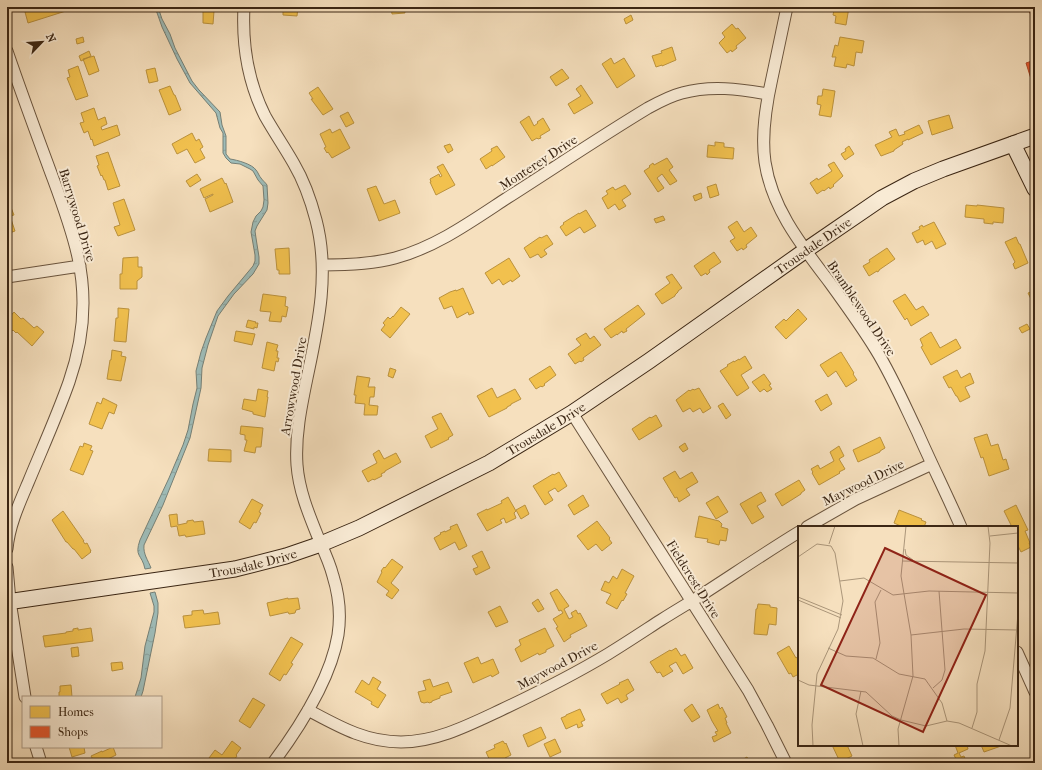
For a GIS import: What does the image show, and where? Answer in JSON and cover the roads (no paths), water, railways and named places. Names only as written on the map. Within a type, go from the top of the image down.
[{"type":"street","name":"Arrowwood Drive","points":[[244,7],[244,44],[253,88],[266,117],[295,165],[309,196],[319,231],[323,266],[320,308],[314,347],[298,424],[297,453],[300,485],[310,516],[333,574],[339,602],[338,633],[334,654],[327,672],[308,710],[274,763]]},
{"type":"street","name":"Bramblewood Drive","points":[[787,7],[768,94],[764,134],[765,162],[770,186],[783,214],[806,250],[850,311],[877,352],[903,402],[961,526]]},
{"type":"street","name":"Barrywood Drive","points":[[7,51],[66,215],[80,266],[83,299],[83,316],[75,362],[64,395],[19,505],[9,534],[7,549]]},
{"type":"street","name":"Monterey Drive","points":[[323,266],[359,264],[388,260],[411,253],[433,243],[478,217],[648,108],[674,96],[700,89],[718,88],[768,94]]},
{"type":"street","name":"Trousdale Drive","points":[[9,601],[235,569],[286,556],[321,544],[359,528],[489,463],[572,413],[882,198],[914,181],[943,169],[1035,136]]},
{"type":"street","points":[[1013,144],[1035,189]]},
{"type":"street","points":[[7,277],[80,266]]},
{"type":"street","name":"Fieldcrest Drive","points":[[572,413],[748,690],[786,763]]},
{"type":"street","name":"Maywood Drive","points":[[809,526],[856,499],[932,464]]},
{"type":"street","name":"Maywood Drive","points":[[308,710],[348,731],[375,740],[406,742],[433,738],[469,724],[514,703],[569,676],[609,654],[798,533]]},
{"type":"street","points":[[7,567],[9,601],[25,696]]},
{"type":"street","points":[[1018,654],[1035,692]]},
{"type":"street","points":[[36,748],[41,763]]},
{"type":"water","points":[[155,7],[158,7],[175,48],[192,81],[220,112],[222,125],[226,136],[226,154],[230,159],[248,164],[256,170],[267,185],[268,203],[267,210],[255,231],[259,264],[253,274],[234,294],[218,316],[208,345],[202,368],[201,388],[190,438],[163,505],[144,545],[145,554],[151,568],[145,569],[138,553],[138,546],[183,445],[188,430],[197,388],[196,371],[201,352],[217,311],[253,266],[255,261],[251,232],[253,222],[263,207],[264,200],[263,186],[253,171],[240,164],[231,163],[223,153],[223,133],[216,113],[190,83],[162,27]]},
{"type":"water","points":[[155,592],[158,603],[158,613],[143,691],[141,696],[135,696],[141,678],[145,646],[154,612],[154,606],[150,593]]}]
